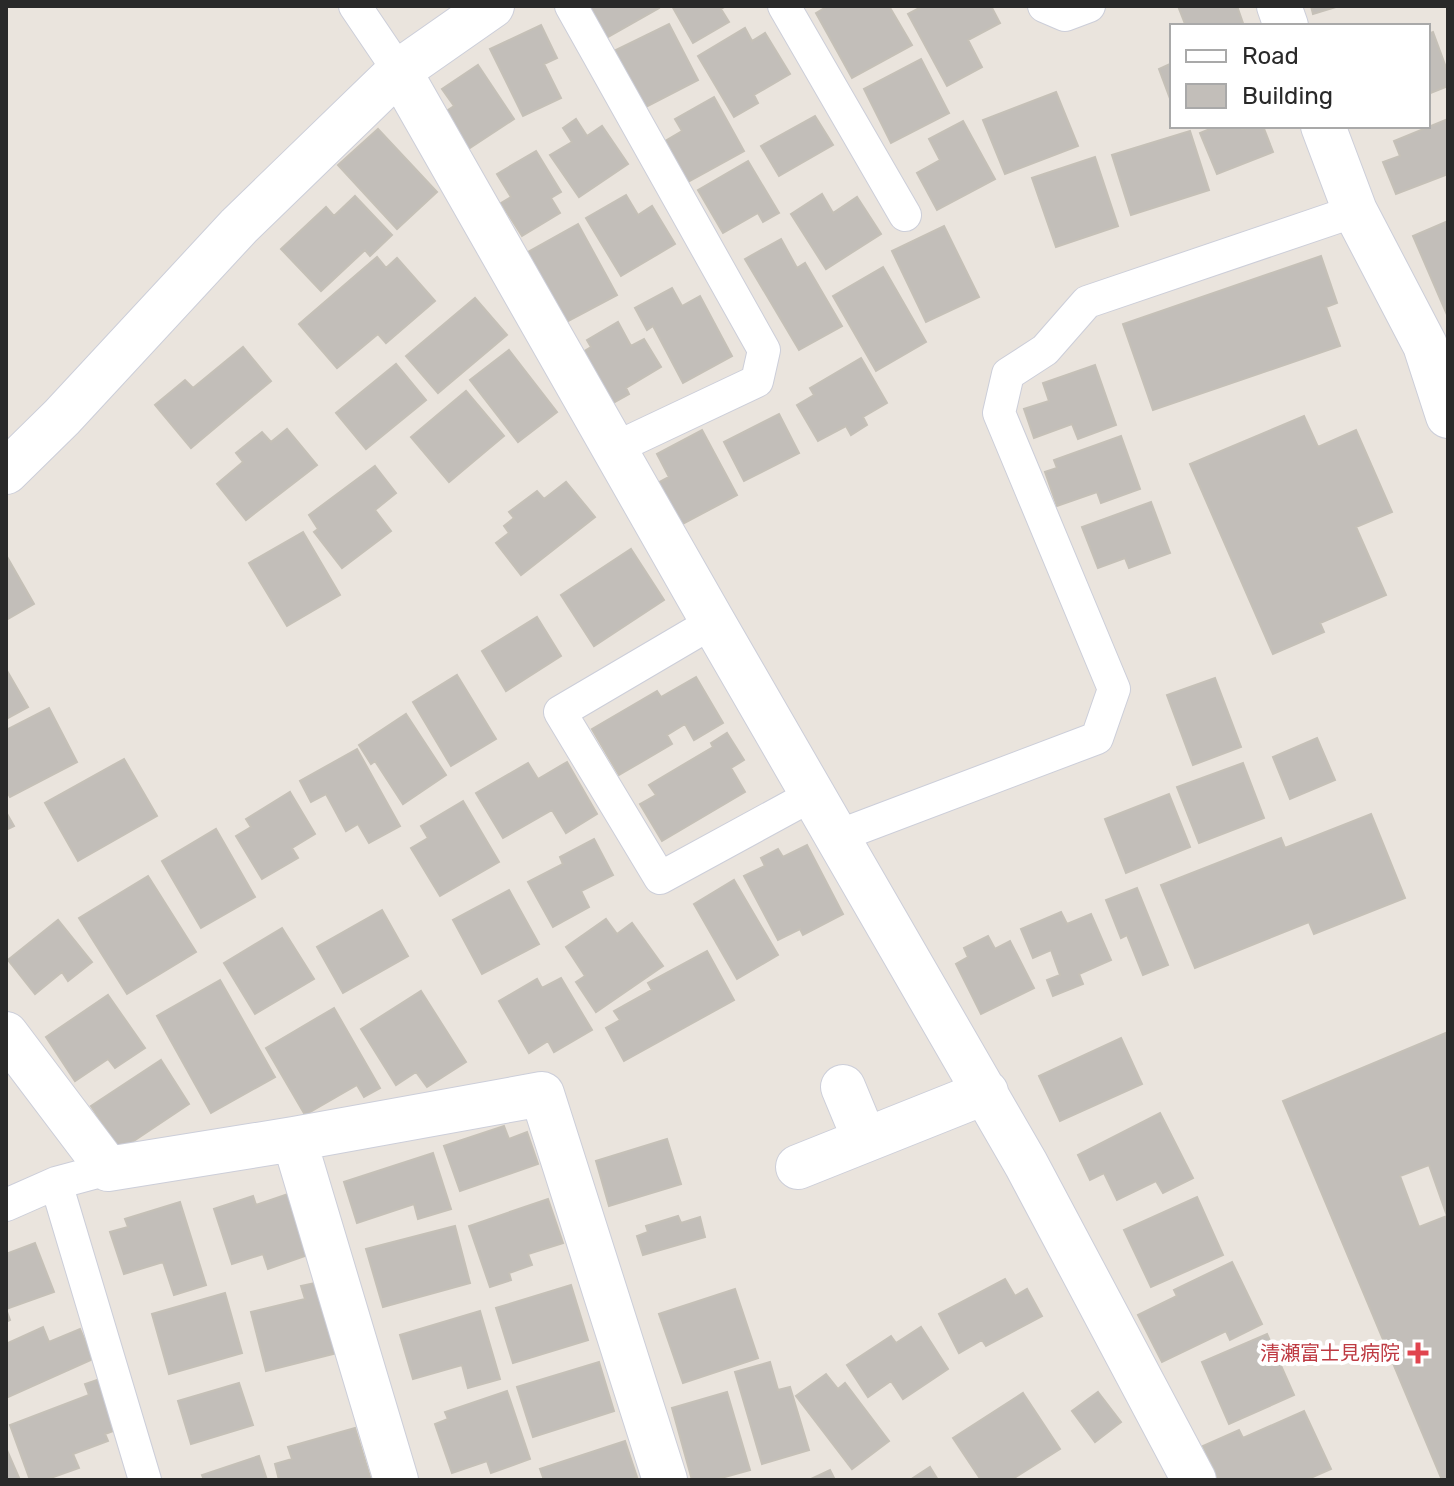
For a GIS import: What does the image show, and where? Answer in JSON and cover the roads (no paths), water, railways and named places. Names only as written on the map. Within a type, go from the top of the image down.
[{"type":"street","points":[[6,472],[62,417],[239,226],[399,71],[492,6]]},
{"type":"street","points":[[399,71],[613,449],[986,1092],[1194,1480]]},
{"type":"street","points":[[1324,128],[1355,211],[1425,345],[1448,416]]},
{"type":"street","points":[[6,1034],[108,1169],[542,1094],[665,1480]]},
{"type":"street","points":[[843,1087],[865,1140]]},
{"type":"street","points":[[798,1167],[986,1092]]},
{"type":"street","points":[[294,1139],[396,1480]]},
{"type":"lane","points":[[355,6],[399,71]]},
{"type":"lane","points":[[571,6],[764,350],[757,381],[613,449]]},
{"type":"lane","points":[[784,6],[905,215]]},
{"type":"lane","points":[[1044,6],[1065,15],[1089,6]]},
{"type":"lane","points":[[838,836],[1097,738],[1114,689],[999,413],[1008,374],[1045,350],[1087,302],[1355,211]]},
{"type":"lane","points":[[713,622],[560,712],[660,878],[814,794]]},
{"type":"lane","points":[[6,1205],[56,1183],[108,1169]]},
{"type":"lane","points":[[56,1183],[145,1480]]},
{"type":"place","name":"清瀬富士見病院","points":[[1418,1353]]}]
